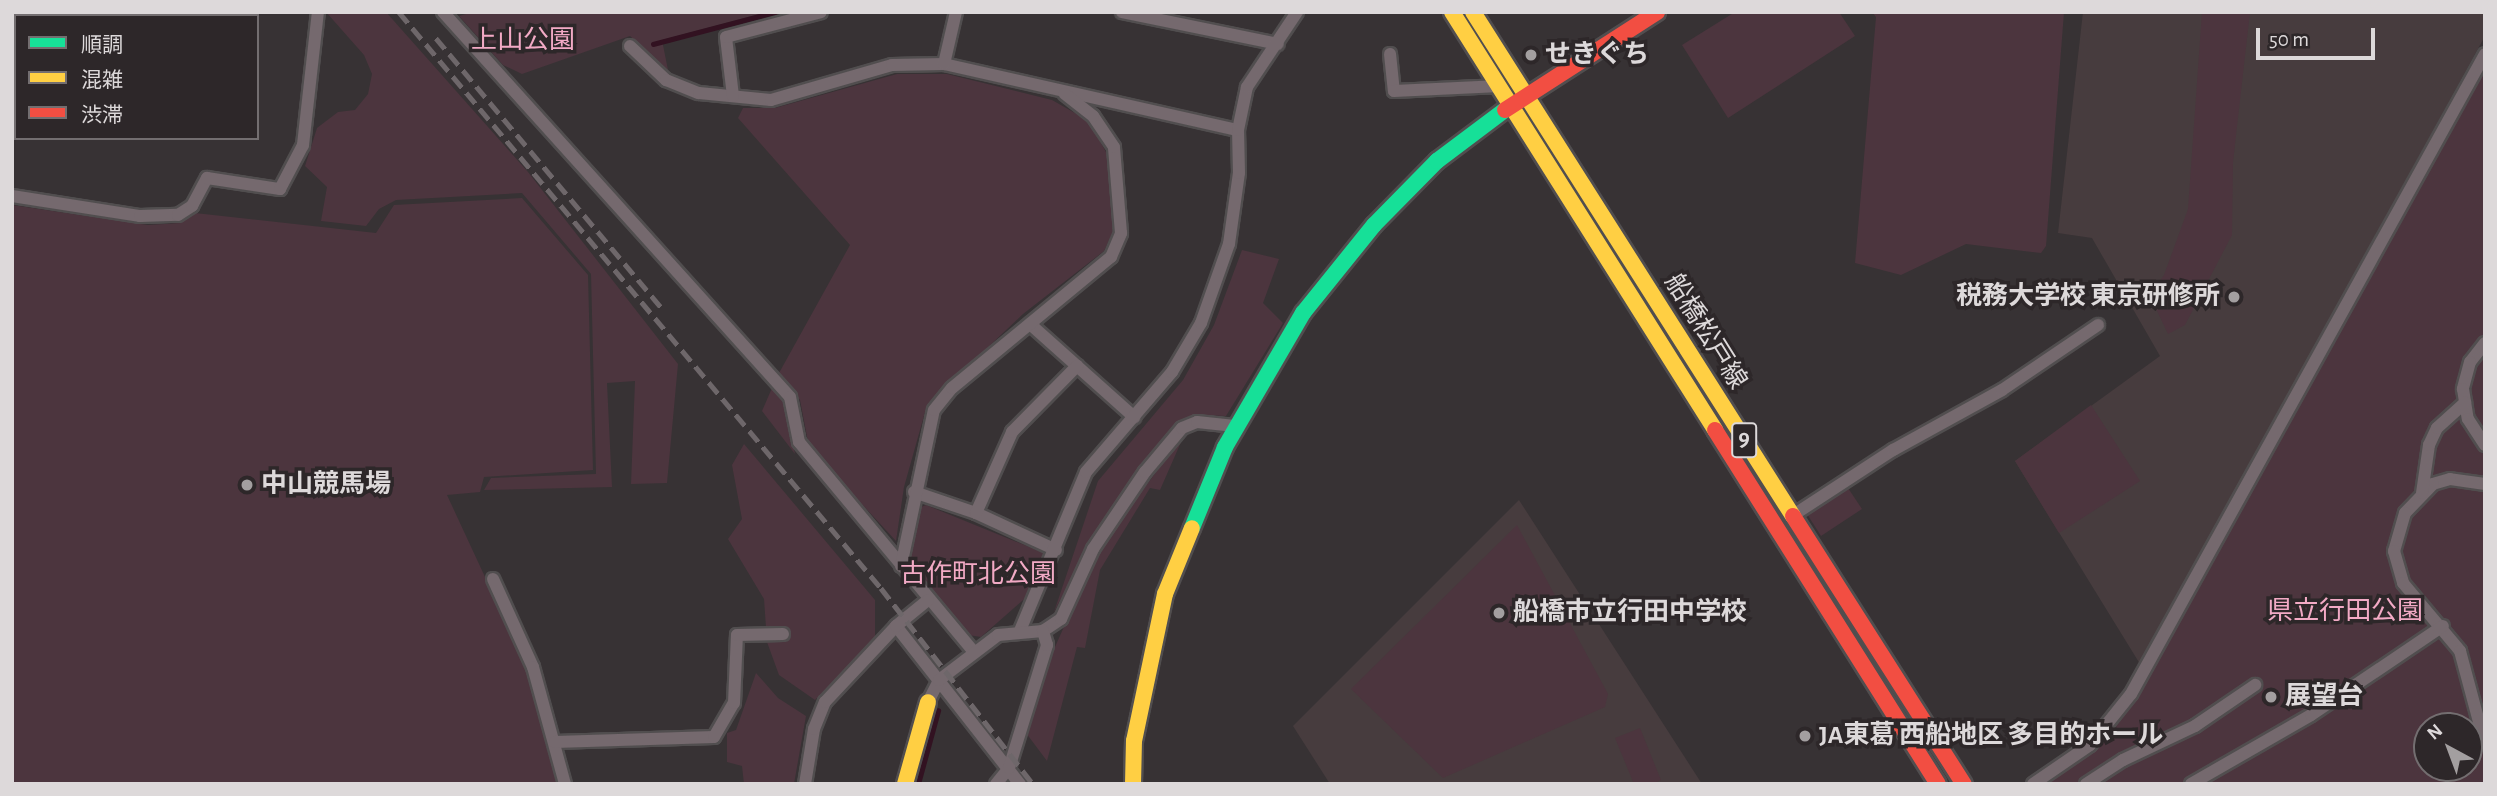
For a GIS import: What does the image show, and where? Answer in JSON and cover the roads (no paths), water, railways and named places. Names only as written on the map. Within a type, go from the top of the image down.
[{"type":"main road","name":"船橋松戸線","points":[[1452,12],[1938,784]]},
{"type":"main road","name":"船橋松戸線","points":[[1473,12],[1964,784]]},
{"type":"main road","points":[[1133,784],[1134,741],[1166,594],[1235,426],[1303,313],[1374,225],[1437,161],[1634,18],[1657,12]]},
{"type":"main road","points":[[905,784],[928,702]]},
{"type":"street","points":[[12,196],[140,216],[178,215],[192,206],[206,178],[280,190],[303,145],[318,12]]},
{"type":"street","points":[[443,12],[790,397],[799,442],[973,651]]},
{"type":"street","points":[[733,96],[726,37],[821,12]]},
{"type":"street","points":[[944,64],[956,12]]},
{"type":"street","points":[[1122,12],[1173,16],[1278,44]]},
{"type":"street","points":[[1019,633],[1056,550],[1086,472],[1172,372],[1200,323],[1229,244],[1236,198],[1238,130],[1247,88],[1297,12]]},
{"type":"street","points":[[631,46],[666,80],[699,93],[771,100],[892,65],[944,64],[1238,130]]},
{"type":"street","points":[[1390,54],[1394,91],[1500,86]]},
{"type":"street","points":[[2033,784],[2090,745],[2131,695],[2485,54]]},
{"type":"street","points":[[901,566],[914,492],[934,410],[952,388],[1111,257],[1121,233],[1114,147],[1093,116],[1061,91]]},
{"type":"street","points":[[1030,324],[1134,417]]},
{"type":"street","points":[[1792,516],[1893,450],[2002,390],[2098,325]]},
{"type":"street","points":[[2485,343],[2470,362],[2463,390],[2468,419],[2485,445]]},
{"type":"street","points":[[976,513],[1012,432],[1077,366]]},
{"type":"street","points":[[2465,403],[2437,428],[2429,445],[2422,493],[2398,532],[2396,568],[2417,602],[2443,626],[2469,669],[2478,730],[2485,744]]},
{"type":"street","points":[[928,702],[939,680],[973,651],[998,635],[1043,631],[1061,619],[1093,549],[1145,472],[1182,428],[1197,422],[1235,426]]},
{"type":"street","points":[[2422,493],[2450,479],[2485,484]]},
{"type":"street","points":[[914,492],[976,513],[1056,550]]},
{"type":"street","points":[[493,579],[533,667],[565,784]]},
{"type":"street","points":[[805,784],[814,729],[825,702],[896,626],[928,600]]},
{"type":"street","points":[[896,626],[1020,784]]},
{"type":"street","points":[[2191,784],[2311,715],[2443,626]]},
{"type":"street","points":[[996,784],[1009,768],[1047,645],[1043,631]]},
{"type":"street","points":[[555,742],[714,737],[734,704],[737,635],[783,634]]},
{"type":"street","points":[[2086,784],[2123,760],[2195,726],[2255,685]]},
{"type":"waterway","points":[[653,44],[775,12]]},
{"type":"waterway","points":[[918,784],[938,711]]},
{"type":"railway","points":[[399,12],[881,588],[1033,784]]},
{"type":"railway","points":[[436,38],[661,307]]},
{"type":"place","name":"せきぐち","points":[[1531,55]]},
{"type":"place","name":"税務大学校 東京研修所","points":[[2234,297]]},
{"type":"place","name":"中山競馬場","points":[[247,485]]},
{"type":"place","name":"船橋市立行田中学校","points":[[1499,613]]},
{"type":"place","name":"展望台","points":[[2271,697]]},
{"type":"place","name":"JA東葛 西船地区 多目的ホール","points":[[1805,736]]},
{"type":"park label","name":"上山公園","points":[[523,41]]},
{"type":"park label","name":"古作町北公園","points":[[978,575]]},
{"type":"park label","name":"県立行田公園","points":[[2345,612]]}]
